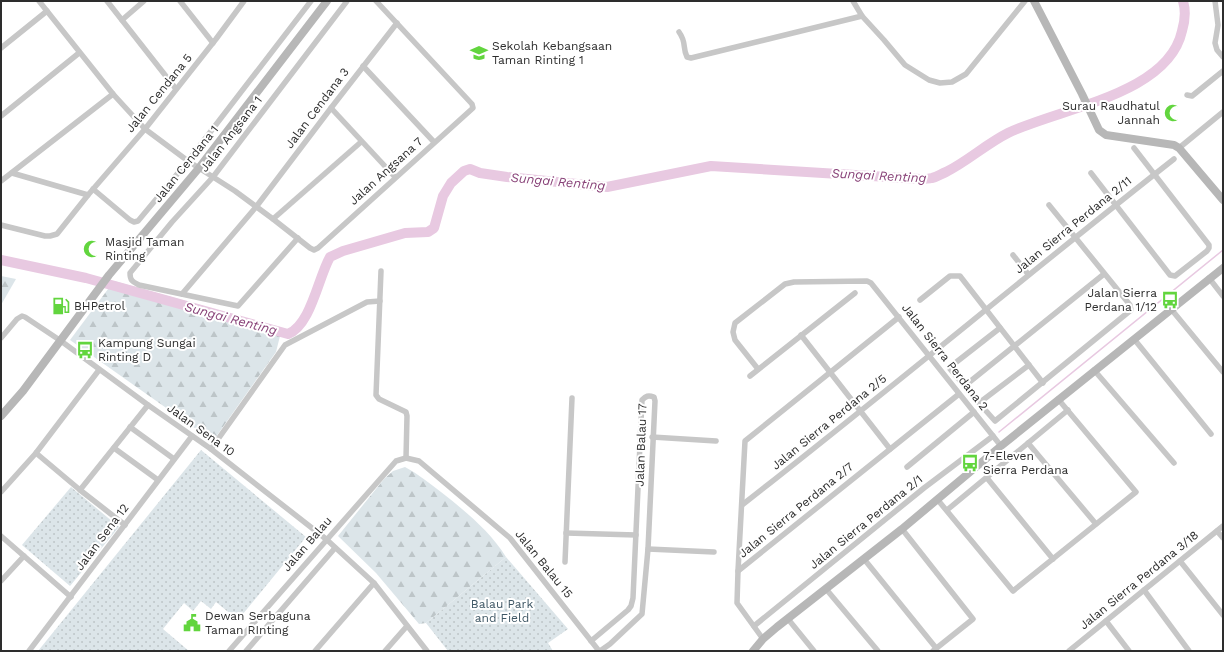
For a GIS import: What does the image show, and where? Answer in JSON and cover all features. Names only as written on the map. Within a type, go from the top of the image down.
[{"type":"street","points":[[39,1],[113,94],[145,129],[298,238],[239,306],[182,294]]},
{"type":"street","points":[[107,1],[176,89]]},
{"type":"street","points":[[122,20],[144,1]]},
{"type":"street","points":[[180,1],[213,43]]},
{"type":"street","name":"Jalan Cendana 5","points":[[1,225],[45,236],[57,234],[93,189],[145,129],[244,1]]},
{"type":"street","name":"Jalan Cendana 1","points":[[93,189],[134,222],[138,221],[188,161],[311,1]]},
{"type":"street","name":"Jalan Cendana 1","points":[[1,416],[23,391],[109,275],[199,168],[327,1]]},
{"type":"street","name":"Jalan Angsana 1","points":[[182,294],[139,285],[132,282],[130,273],[213,177],[347,1]]},
{"type":"street","points":[[376,1],[397,23]]},
{"type":"street","points":[[853,1],[862,16],[905,65],[929,80],[940,83],[952,82],[966,74],[1025,1]]},
{"type":"street","points":[[1034,1],[1099,130],[1106,134],[1174,145],[1179,148],[1223,200]]},
{"type":"street","points":[[1215,1],[1217,33],[1215,43],[1217,50],[1223,57]]},
{"type":"street","points":[[1,48],[47,11]]},
{"type":"street","points":[[679,32],[684,39],[687,57],[691,58],[862,16]]},
{"type":"street","name":"Jalan Cendana 3","points":[[182,294],[256,207],[397,23]]},
{"type":"street","name":"Jalan Angsana 7","points":[[298,238],[314,250],[318,248],[473,108],[472,104],[397,23]]},
{"type":"street","points":[[1217,33],[1223,37]]},
{"type":"street","points":[[1217,50],[1223,45]]},
{"type":"street","points":[[1,116],[80,53]]},
{"type":"street","points":[[363,66],[434,142]]},
{"type":"street","points":[[1187,95],[1192,96],[1223,71]]},
{"type":"street","points":[[1,181],[113,94]]},
{"type":"street","points":[[331,108],[361,142],[396,177]]},
{"type":"street","points":[[1179,148],[1223,112]]},
{"type":"street","points":[[273,219],[361,142]]},
{"type":"street","points":[[1091,173],[1170,275],[1175,276],[1207,251],[1209,245],[1134,148]]},
{"type":"street","name":"Jalan Sierra Perdana 2/11","points":[[929,355],[985,308],[1174,159]]},
{"type":"street","points":[[12,173],[88,195]]},
{"type":"street","points":[[1029,365],[979,403],[995,421],[1131,310],[1130,305],[1049,205]]},
{"type":"street","points":[[1013,254],[1028,274]]},
{"type":"street","points":[[753,651],[763,639],[902,530],[937,499],[1058,399],[1223,268]]},
{"type":"street","points":[[381,271],[376,395],[379,399],[406,412],[406,458]]},
{"type":"street","points":[[1000,328],[950,367],[950,369],[963,384],[967,384],[1104,274]]},
{"type":"street","points":[[920,300],[950,276],[960,276],[1043,383]]},
{"type":"street","points":[[1209,278],[1223,296]]},
{"type":"street","name":"Jalan Sierra Perdana 2","points":[[758,369],[735,340],[733,329],[735,323],[785,284],[794,282],[867,281],[871,283],[1001,446]]},
{"type":"street","points":[[750,376],[855,293]]},
{"type":"street","points":[[211,449],[285,346],[367,302],[380,302]]},
{"type":"street","points":[[1171,309],[1223,372]]},
{"type":"street","name":"Jalan Sena 10","points":[[1,338],[17,319],[22,316],[61,341],[99,370],[211,449],[326,539],[374,583],[427,651]]},
{"type":"street","points":[[738,571],[744,444],[747,439],[899,318]]},
{"type":"street","points":[[801,335],[890,449]]},
{"type":"street","points":[[1134,339],[1211,434]]},
{"type":"street","name":"Jalan Sierra Perdana 2/5","points":[[742,505],[861,412],[929,355]]},
{"type":"street","points":[[1,492],[36,453],[99,370]]},
{"type":"street","points":[[1094,370],[1174,463]]},
{"type":"street","name":"Jalan Sierra Perdana 2/7","points":[[763,639],[737,603],[738,571],[959,394]]},
{"type":"street","name":"Jalan Balau 17","points":[[591,641],[623,615],[631,606],[633,598],[642,400],[646,396],[650,396],[654,397],[655,401],[652,437],[648,549],[642,614],[610,644],[599,651]]},
{"type":"street","points":[[565,562],[572,398]]},
{"type":"street","points":[[937,499],[1013,591],[1136,492],[1058,399]]},
{"type":"street","points":[[80,490],[148,405]]},
{"type":"street","points":[[947,510],[1068,410]]},
{"type":"street","points":[[908,467],[974,412]]},
{"type":"street","points":[[130,427],[174,459]]},
{"type":"street","name":"Jalan Sena 12","points":[[29,651],[192,436]]},
{"type":"street","name":"Jalan Sierra Perdana 2/1","points":[[754,626],[924,488],[993,436]]},
{"type":"street","points":[[652,437],[716,441]]},
{"type":"street","points":[[1028,443],[1096,524]]},
{"type":"street","points":[[114,448],[158,480]]},
{"type":"street","points":[[36,453],[125,525]]},
{"type":"street","name":"Jalan Balau","points":[[229,651],[396,461],[406,458]]},
{"type":"street","name":"Jalan Balau 15","points":[[406,458],[419,461],[510,538],[599,651]]},
{"type":"street","points":[[987,478],[1053,559]]},
{"type":"street","name":"Jalan Sierra Perdana 3/18","points":[[1069,651],[1223,526]]},
{"type":"street","points":[[864,559],[935,650],[974,619],[902,530]]},
{"type":"street","points":[[1217,531],[1223,538]]},
{"type":"street","points":[[566,533],[636,535]]},
{"type":"street","points":[[1,536],[71,597]]},
{"type":"street","points":[[246,651],[335,548]]},
{"type":"street","points":[[648,549],[714,552]]},
{"type":"street","points":[[1,581],[24,556]]},
{"type":"street","points":[[1180,561],[1223,616]]},
{"type":"street","points":[[315,651],[374,583]]},
{"type":"street","points":[[826,589],[878,651]]},
{"type":"street","points":[[1144,590],[1189,651]]},
{"type":"street","points":[[788,619],[814,651]]},
{"type":"street","points":[[1106,621],[1129,651]]},
{"type":"street","points":[[385,651],[407,626]]},
{"type":"green space","points":[[1,276],[16,279],[1,305]]},
{"type":"green space","points":[[114,281],[282,328],[276,352],[213,441],[70,340]]},
{"type":"green space","points":[[201,450],[306,537],[238,620],[216,602],[211,609],[201,601],[193,611],[184,603],[163,629],[189,651],[38,651]]},
{"type":"green space","points":[[405,467],[428,482],[468,514],[485,530],[506,557],[426,623],[419,624],[376,573],[338,536],[384,479],[393,471]]},
{"type":"green space","points":[[71,487],[119,527],[70,586],[22,545]]},
{"type":"green space","name":"Balau Park and Field","points":[[506,557],[568,629],[548,643],[553,651],[448,651],[426,623]]},
{"type":"waterway","name":"Sungai Renting","points":[[1,260],[86,278],[288,334],[296,329],[303,321],[330,257],[343,251],[405,233],[428,232],[434,228],[443,196],[451,183],[464,171],[470,169],[480,173],[507,177],[607,187],[711,166],[928,179],[954,168],[1008,133],[1109,97],[1134,85],[1156,70],[1173,53],[1182,31],[1185,16],[1183,1]]},
{"type":"waterway","points":[[999,432],[1223,250]]},
{"type":"place","name":"Sekolah Kebangsaan Taman Rinting 1","points":[[479,53]]},
{"type":"place","name":"Surau Raudhatul Jannah","points":[[1173,113]]},
{"type":"place","name":"Masjid Taman Rinting","points":[[92,249]]},
{"type":"place","name":"Jalan Sierra Perdana 1/12","points":[[1170,300]]},
{"type":"place","name":"BHPetrol","points":[[61,306]]},
{"type":"place","name":"Kampung Sungai Rinting D","points":[[85,350]]},
{"type":"place","name":"7-Eleven Sierra Perdana","points":[[970,463]]},
{"type":"place","name":"Dewan Serbaguna Taman RInting","points":[[192,623]]}]
